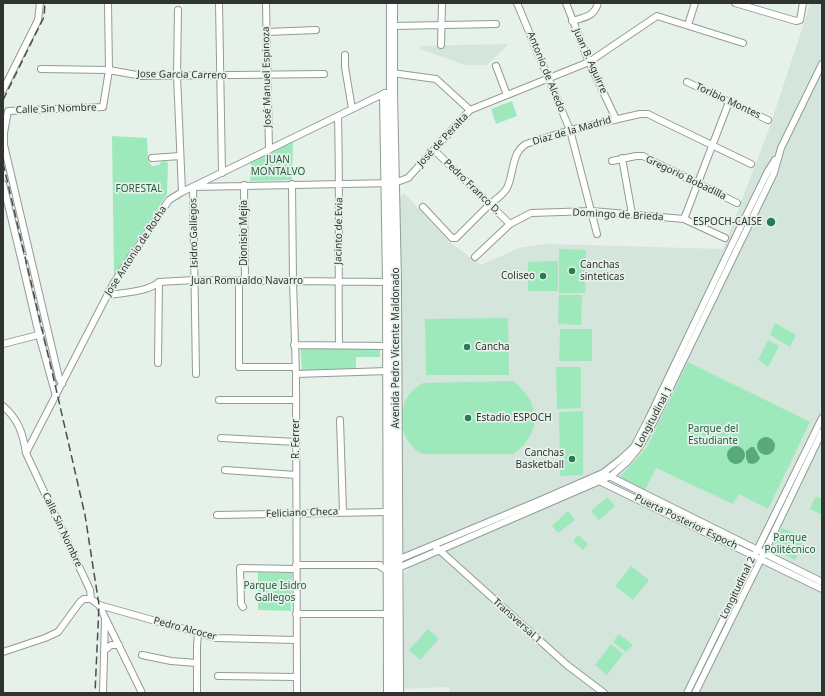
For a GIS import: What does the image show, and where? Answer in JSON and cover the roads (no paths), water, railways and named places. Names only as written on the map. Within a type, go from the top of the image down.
[{"type":"main road","name":"Avenida Pedro Vicente Maldonado","points":[[386,3],[385,93],[396,282],[393,566],[398,693]]},
{"type":"main road","name":"Avenida Pedro Vicente Maldonado","points":[[389,693],[390,614],[393,566],[388,512],[388,282],[392,3]]},
{"type":"street","points":[[3,90],[38,20],[40,3]]},
{"type":"street","points":[[108,3],[109,70]]},
{"type":"street","points":[[219,3],[222,173]]},
{"type":"street","name":"José Manuel Espinoza","points":[[266,3],[269,150]]},
{"type":"street","points":[[441,45],[442,3]]},
{"type":"street","name":"Antonio de Alcedo","points":[[517,3],[570,130],[597,234]]},
{"type":"street","name":"Juan B. Aguirre","points":[[566,3],[589,62],[616,119]]},
{"type":"street","points":[[572,21],[593,14],[596,11],[598,3]]},
{"type":"street","points":[[688,25],[695,3]]},
{"type":"street","points":[[735,3],[796,21],[800,20],[803,3]]},
{"type":"street","points":[[178,10],[177,75],[182,192]]},
{"type":"street","name":"José de Peralta","points":[[193,187],[292,184],[390,184],[408,178],[470,110],[589,62],[657,16],[743,43]]},
{"type":"street","points":[[392,26],[496,24]]},
{"type":"street","points":[[267,32],[316,30]]},
{"type":"street","points":[[345,55],[345,66],[352,109]]},
{"type":"street","name":"Longitudinal 1","points":[[393,566],[438,550],[610,476],[626,462],[640,446],[770,180],[779,154],[822,64]]},
{"type":"street","points":[[496,66],[507,95]]},
{"type":"street","name":"Jose Garcia Carrero","points":[[41,69],[109,70],[142,76],[268,76],[324,74]]},
{"type":"street","name":"Calle Sin Nombre","points":[[30,258],[4,145],[4,133],[8,111],[103,107],[109,70]]},
{"type":"street","points":[[392,73],[436,79],[470,110]]},
{"type":"street","name":"Toribio Montes","points":[[687,82],[768,120]]},
{"type":"street","name":"Jose Antonio de Rocha","points":[[26,453],[113,284],[169,200],[182,192],[385,93]]},
{"type":"street","points":[[684,219],[729,102]]},
{"type":"street","name":"Diaz de la Madrid","points":[[423,207],[452,238],[454,238],[490,204],[503,194],[507,188],[517,152],[521,147],[570,130],[640,114],[648,114],[751,164]]},
{"type":"street","name":"Jacinto de Evia","points":[[338,116],[340,184],[338,282],[339,345]]},
{"type":"street","name":"Pedro Franco D.","points":[[434,150],[510,224]]},
{"type":"street","name":"Longitudinal 1","points":[[393,566],[433,545],[604,473],[621,459],[637,441],[768,171],[779,154]]},
{"type":"street","points":[[152,158],[180,156]]},
{"type":"street","name":"Gregorio Bobadilla","points":[[612,161],[622,158],[643,156],[737,202]]},
{"type":"street","points":[[622,158],[632,214]]},
{"type":"street","points":[[3,184],[39,335],[56,396]]},
{"type":"street","name":"R. Ferrer","points":[[292,184],[294,345],[296,371],[296,693]]},
{"type":"street","name":"Dionisio Mejía","points":[[244,185],[239,367],[296,371]]},
{"type":"street","name":"Isidro Gallegos","points":[[193,187],[196,374]]},
{"type":"street","name":"Domingo de Brieda","points":[[475,257],[510,224],[531,213],[592,211],[684,219],[725,238]]},
{"type":"street","points":[[21,258],[30,258],[58,378],[62,384]]},
{"type":"street","name":"Juan Romualdo Navarro","points":[[108,295],[146,289],[156,285],[159,282],[195,280],[388,282]]},
{"type":"street","points":[[158,363],[159,282]]},
{"type":"street","points":[[3,344],[48,333]]},
{"type":"street","points":[[294,345],[388,346]]},
{"type":"street","points":[[296,371],[388,371]]},
{"type":"street","points":[[220,400],[296,400]]},
{"type":"street","name":"Calle Sin Nombre","points":[[3,406],[12,414],[18,424],[23,437],[26,453],[90,590],[91,599]]},
{"type":"street","name":"Longitudinal 2","points":[[687,693],[822,418]]},
{"type":"street","points":[[340,420],[343,512]]},
{"type":"street","name":"Longitudinal 2","points":[[695,693],[763,556],[822,432]]},
{"type":"street","points":[[220,438],[296,442]]},
{"type":"street","points":[[225,470],[296,475]]},
{"type":"street","name":"Puerta Posterior Espoch","points":[[604,473],[763,556],[822,589]]},
{"type":"street","name":"Puerta Posterior Espoch","points":[[592,478],[755,552]]},
{"type":"street","name":"Feliciano Checa","points":[[217,515],[388,512]]},
{"type":"street","name":"Transversal 1","points":[[433,545],[567,665],[604,693]]},
{"type":"street","name":"Puerta Posterior Espoch","points":[[763,556],[822,582]]},
{"type":"street","points":[[242,607],[240,568],[393,566]]},
{"type":"street","points":[[3,652],[58,632],[80,602],[84,599],[91,599],[99,605],[142,693]]},
{"type":"street","name":"Pedro Alcocer","points":[[99,605],[216,638],[296,640]]},
{"type":"street","points":[[726,613],[733,616]]},
{"type":"street","points":[[296,614],[390,614]]},
{"type":"street","points":[[103,693],[105,618]]},
{"type":"street","points":[[197,693],[198,634]]},
{"type":"street","points":[[104,651],[111,645],[119,645]]},
{"type":"street","points":[[142,655],[171,661],[197,663]]},
{"type":"street","points":[[218,676],[297,677]]},
{"type":"railway","points":[[3,100],[44,17],[45,3]]},
{"type":"railway","points":[[3,163],[85,515],[99,605],[95,693]]},
{"type":"place","name":"ESPOCH-CAISE","points":[[771,222]]},
{"type":"place","name":"Canchas sinteticas","points":[[572,271]]},
{"type":"place","name":"Coliseo","points":[[543,276]]},
{"type":"place","name":"Cancha","points":[[467,347]]},
{"type":"place","name":"Estadio ESPOCH","points":[[468,418]]},
{"type":"place","name":"Canchas Basketball","points":[[572,459]]},
{"type":"park label","name":"JUAN MONTALVO","points":[[278,166]]},
{"type":"park label","name":"FORESTAL","points":[[139,189]]},
{"type":"park label","name":"Parque del Estudiante","points":[[713,434]]},
{"type":"park label","name":"Parque Politécnico","points":[[790,544]]},
{"type":"park label","name":"Parque Isidro Gallegos","points":[[275,592]]}]
